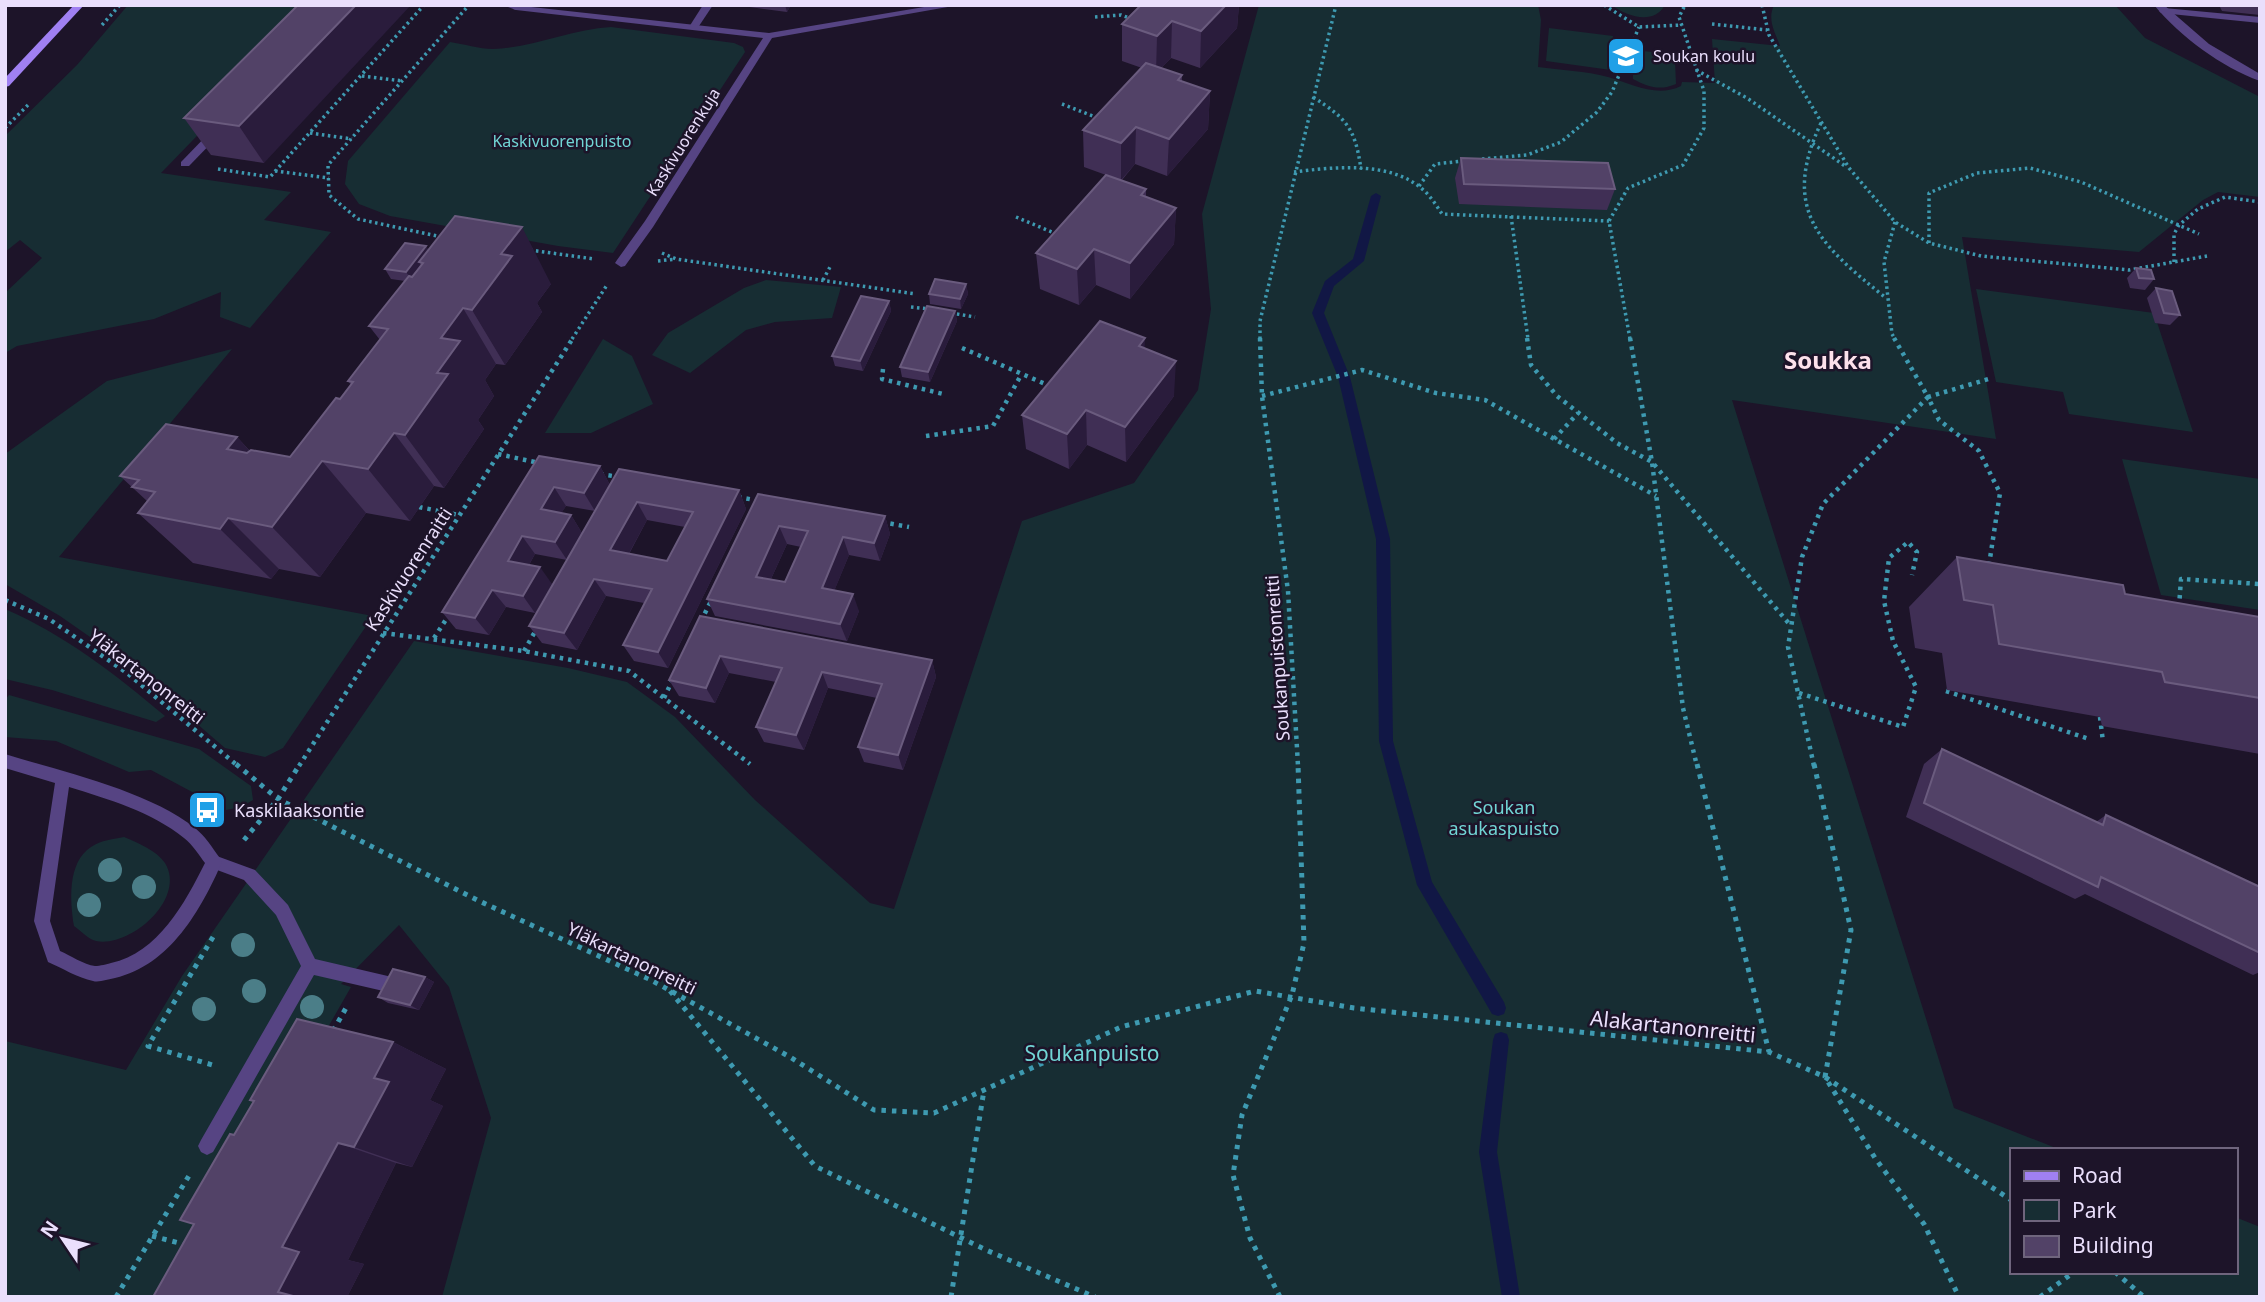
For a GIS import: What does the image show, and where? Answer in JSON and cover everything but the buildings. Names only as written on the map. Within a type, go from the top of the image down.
[{"type":"street","points":[[5,83],[79,5]]},
{"type":"street","points":[[694,27],[708,5]]},
{"type":"street","points":[[512,6],[769,36],[954,5]]},
{"type":"street","points":[[2206,5],[2211,15]]},
{"type":"street","points":[[2161,8],[2260,20]]},
{"type":"street","points":[[2161,8],[2180,28],[2239,68],[2260,78]]},
{"type":"street","name":"Kaskivuorenkuja","points":[[621,263],[649,224],[769,36]]},
{"type":"street","points":[[185,164],[223,125]]},
{"type":"street","points":[[5,761],[156,812],[191,834],[214,862],[249,875],[282,910],[310,966]]},
{"type":"street","points":[[63,780],[42,922],[54,956],[95,974],[132,964],[170,933],[192,905],[214,862]]},
{"type":"street","points":[[310,966],[392,985]]},
{"type":"street","points":[[207,1146],[310,966]]},
{"type":"path","points":[[185,164],[270,177],[425,5]]},
{"type":"path","points":[[448,238],[358,219],[329,195],[328,165],[469,5]]},
{"type":"path","name":"Soukanpuistonreitti","points":[[1280,1297],[1250,1238],[1233,1175],[1242,1115],[1293,995],[1304,943],[1302,835],[1288,590],[1262,396],[1260,321],[1336,5]]},
{"type":"path","points":[[1604,5],[1639,27],[1682,25]]},
{"type":"path","points":[[1685,5],[1679,18],[1704,91],[1704,128],[1683,165],[1628,188],[1609,221],[1652,462],[1683,708],[1769,1052]]},
{"type":"path","points":[[1762,5],[1767,30],[1849,168],[1895,222],[1929,243],[1981,257],[2129,270],[2207,256]]},
{"type":"path","points":[[1095,17],[1121,15],[1133,19]]},
{"type":"path","points":[[1712,24],[1767,30]]},
{"type":"path","points":[[1480,159],[1527,155],[1561,142],[1597,112],[1612,92],[1639,27]]},
{"type":"path","points":[[1696,70],[1747,98],[1849,168]]},
{"type":"path","points":[[361,76],[403,81]]},
{"type":"path","points":[[1313,97],[1343,117],[1356,133],[1361,169]]},
{"type":"path","points":[[1062,104],[1110,122]]},
{"type":"path","points":[[1821,123],[1810,141],[1803,173],[1805,200],[1811,224],[1853,272],[1886,298]]},
{"type":"path","points":[[309,133],[352,139]]},
{"type":"path","points":[[1419,186],[1435,164],[1469,160]]},
{"type":"path","points":[[1294,172],[1329,166],[1391,174],[1419,186],[1442,214],[1609,221]]},
{"type":"path","points":[[1929,243],[1928,192],[1977,173],[2030,168],[2081,182],[2199,234]]},
{"type":"path","points":[[275,171],[328,178]]},
{"type":"path","points":[[2174,262],[2174,234],[2179,225],[2198,209],[2225,197],[2260,202]]},
{"type":"path","points":[[1511,216],[1531,365],[1557,396],[1617,443],[1652,462],[1791,627]]},
{"type":"path","points":[[1016,217],[1067,238]]},
{"type":"path","points":[[1895,222],[1884,262],[1892,334],[1939,420],[1979,451],[2000,494],[1987,574]]},
{"type":"path","points":[[524,249],[621,263]]},
{"type":"path","points":[[690,261],[916,294]]},
{"type":"path","points":[[823,280],[830,267]]},
{"type":"path","name":"Kaskivuorenraitti","points":[[214,862],[250,835],[278,799],[611,278]]},
{"type":"path","points":[[911,307],[936,311]]},
{"type":"path","points":[[949,313],[975,317]]},
{"type":"path","points":[[962,348],[1058,390]]},
{"type":"path","points":[[883,369],[882,379],[943,394]]},
{"type":"path","points":[[1262,396],[1362,370],[1436,393],[1485,400],[1656,496]]},
{"type":"path","points":[[926,436],[993,426],[1021,375]]},
{"type":"path","points":[[1959,1297],[1924,1224],[1875,1158],[1825,1077],[1851,930],[1788,647],[1802,557],[1824,503],[1928,397],[1992,378]]},
{"type":"path","points":[[1554,439],[1578,412]]},
{"type":"path","points":[[498,454],[546,465]]},
{"type":"path","points":[[598,474],[625,478]]},
{"type":"path","points":[[733,497],[761,501],[754,514]]},
{"type":"path","points":[[419,507],[459,515]]},
{"type":"path","points":[[869,520],[909,527]]},
{"type":"path","points":[[1798,693],[1903,727],[1916,687],[1893,641],[1884,601],[1889,558],[1908,542],[1917,552],[1912,575]]},
{"type":"path","points":[[2179,610],[2181,579],[2260,584]]},
{"type":"path","points":[[700,624],[712,599]]},
{"type":"path","name":"Yläkartanonreitti","points":[[5,600],[49,619],[127,673],[278,799],[478,900],[667,988],[790,1057],[874,1110],[934,1113],[1121,1027],[1255,990],[1293,995]]},
{"type":"path","points":[[434,638],[454,606]]},
{"type":"path","points":[[524,651],[537,628]]},
{"type":"path","points":[[383,634],[434,638],[524,651],[629,671],[750,764]]},
{"type":"path","points":[[664,698],[676,673]]},
{"type":"path","points":[[1946,691],[2089,739]]},
{"type":"path","points":[[2100,717],[2103,742]]},
{"type":"path","points":[[215,932],[148,1046],[248,1075]]},
{"type":"path","points":[[330,1037],[363,978]]},
{"type":"path","points":[[667,988],[815,1167],[961,1238],[1095,1297]]},
{"type":"path","name":"Alakartanonreitti","points":[[1293,995],[1354,1008],[1769,1052],[1825,1077],[2010,1199]]},
{"type":"path","points":[[951,1297],[984,1090]]},
{"type":"path","points":[[116,1297],[207,1146]]},
{"type":"path","points":[[152,1236],[197,1248]]},
{"type":"path","points":[[2040,1297],[2071,1274]]},
{"type":"path","points":[[2117,1274],[2144,1297]]},
{"type":"green space","points":[[128,5],[324,5],[161,173],[291,192],[264,220],[331,232],[250,328],[220,317],[221,292],[154,319],[17,346],[5,353],[5,293],[42,258],[20,240],[5,252],[5,136],[77,65]]},
{"type":"green space","name":"Soukanpuisto","points":[[1259,5],[1538,5],[1541,20],[1538,67],[1600,75],[1644,89],[1663,91],[1681,86],[1682,82],[1715,83],[1712,39],[1780,46],[1772,21],[1774,5],[2115,5],[2145,38],[2260,97],[2260,197],[2218,192],[2203,200],[2139,252],[1962,237],[1996,439],[1732,400],[1954,1108],[2056,1148],[2010,1148],[2010,1274],[2237,1274],[2237,1218],[2260,1227],[2260,1297],[442,1297],[491,1118],[449,987],[399,925],[341,984],[351,987],[279,1113],[161,1297],[5,1297],[5,1041],[126,1070],[182,976],[414,641],[568,668],[627,682],[675,717],[755,800],[870,903],[894,909],[1022,521],[1134,483],[1198,390],[1211,309],[1202,214]]},
{"type":"green space","points":[[1611,5],[1665,5],[1654,15],[1639,17],[1624,13]]},
{"type":"green space","name":"Kaskivuorenpuisto","points":[[611,27],[734,43],[743,47],[745,52],[613,253],[390,216],[359,204],[345,184],[348,161],[450,42],[488,49],[508,48]]},
{"type":"green space","points":[[1549,28],[1613,36],[1611,70],[1546,61]]},
{"type":"green space","points":[[1643,51],[1662,53],[1675,61],[1676,84],[1654,87],[1633,79],[1633,56]]},
{"type":"green space","points":[[766,280],[841,287],[832,318],[775,322],[746,330],[690,373],[652,355],[668,333],[744,288]]},
{"type":"green space","points":[[1976,289],[2154,313],[2193,432],[2069,414],[2063,392],[1996,382]]},
{"type":"green space","points":[[603,339],[632,356],[653,404],[591,433],[545,433]]},
{"type":"green space","points":[[232,349],[59,557],[373,616],[283,748],[265,757],[225,748],[123,660],[60,616],[5,584],[5,454],[107,381]]},
{"type":"green space","points":[[2122,459],[2260,479],[2260,610],[2161,595]]},
{"type":"green space","points":[[5,609],[89,656],[165,716],[156,722],[52,690],[5,679]]},
{"type":"green space","points":[[9,695],[199,749],[251,786],[253,800],[241,807],[226,810],[151,770],[129,772],[56,741],[5,737],[5,700]]},
{"type":"green space","points":[[124,837],[141,844],[161,858],[170,877],[168,891],[162,905],[139,929],[110,941],[96,941],[74,926],[71,894],[74,872],[83,854],[91,847],[103,841]]},
{"type":"waterway","points":[[1376,196],[1358,261],[1329,284],[1318,313],[1344,377],[1383,539],[1386,741],[1425,885],[1498,1008]]},
{"type":"waterway","points":[[1501,1040],[1488,1152],[1511,1297]]},
{"type":"place","name":"Soukan koulu","points":[[1626,56]]},
{"type":"place","name":"Kaskilaaksontie","points":[[207,810]]},
{"type":"district","name":"Soukka","points":[[1828,359]]},
{"type":"park label","name":"Soukan asukaspuisto","points":[[1504,817]]}]
